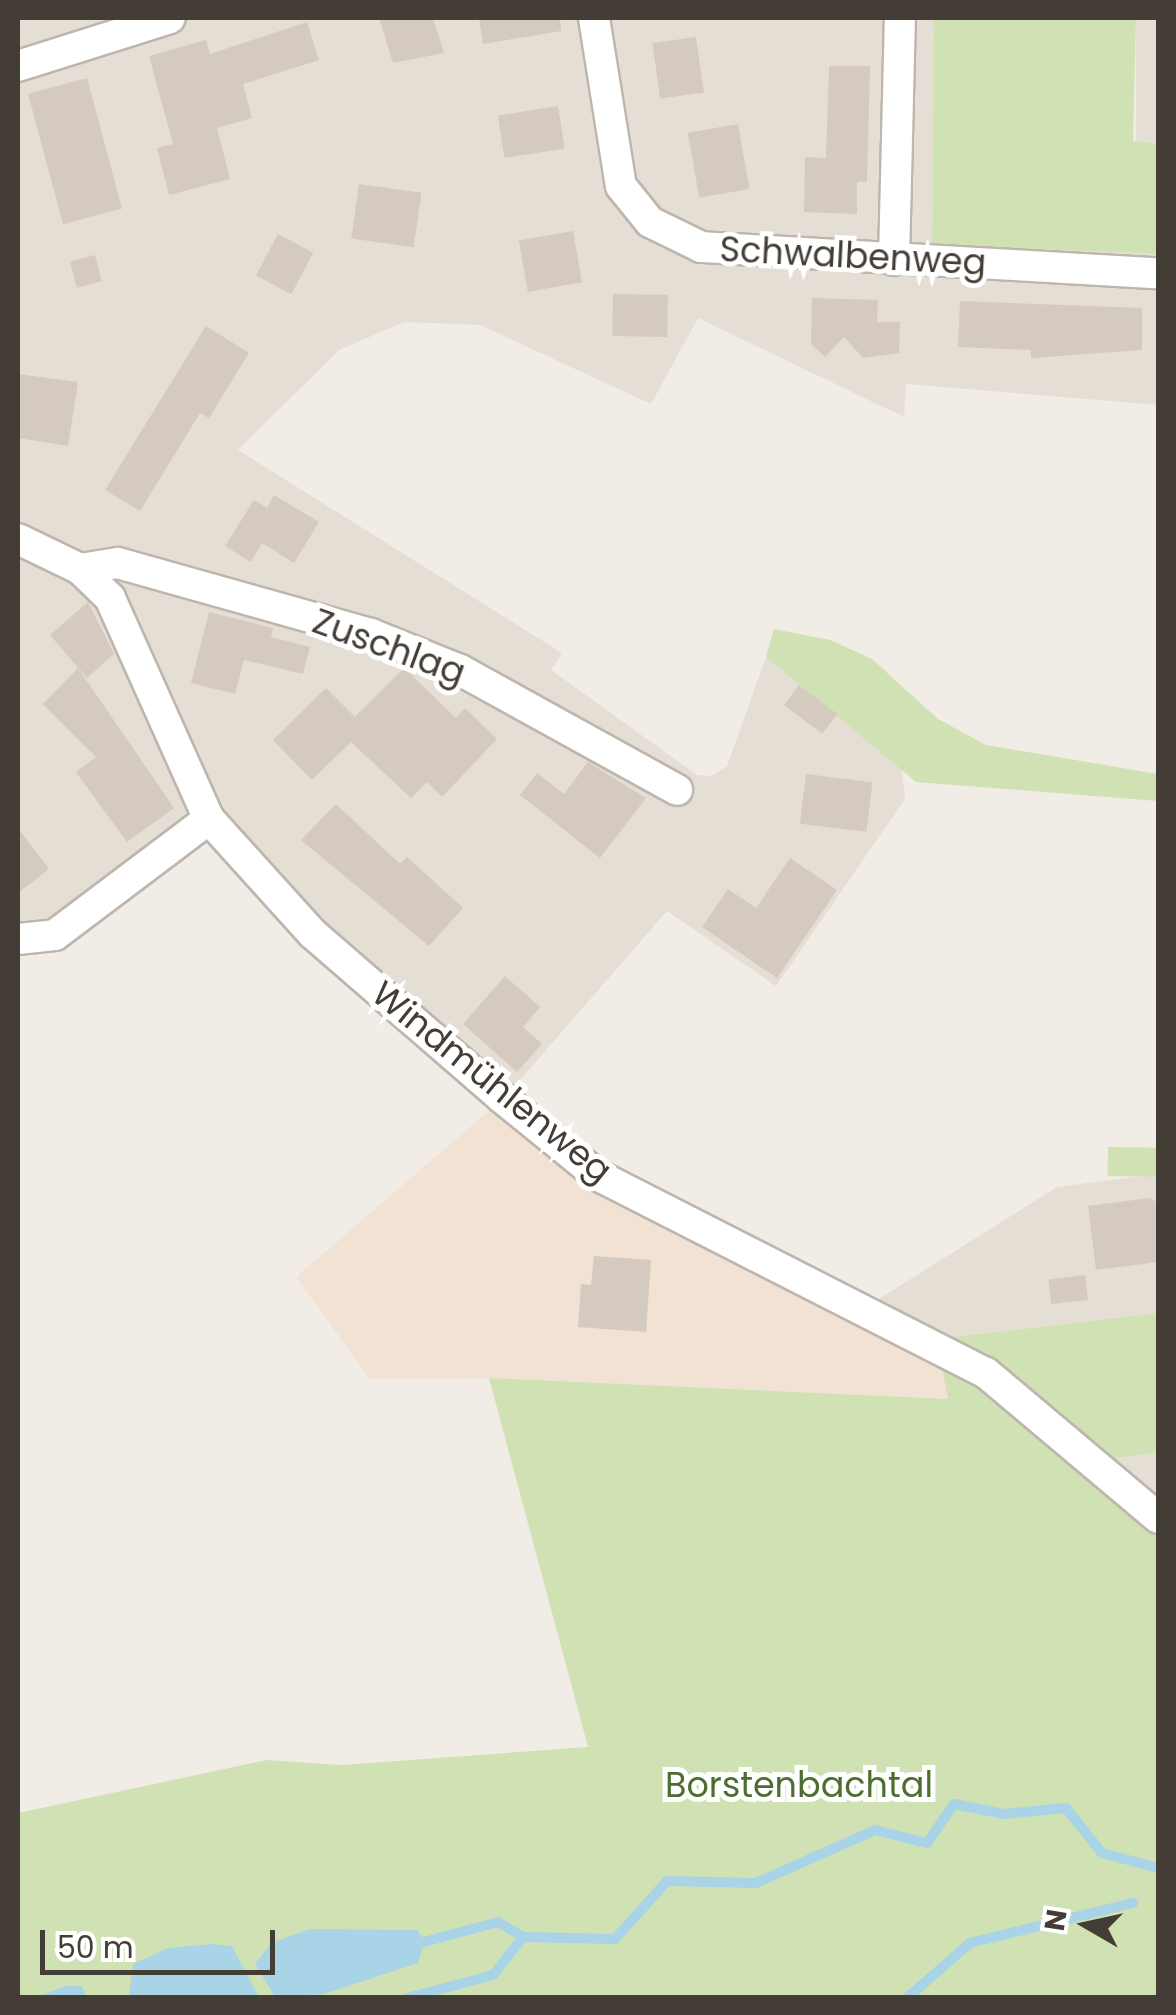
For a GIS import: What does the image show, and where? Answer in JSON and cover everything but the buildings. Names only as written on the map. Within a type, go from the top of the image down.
[{"type":"street","points":[[18,66],[170,18]]},
{"type":"street","name":"Schwalbenweg","points":[[594,18],[622,186],[650,222],[701,247],[1158,273]]},
{"type":"street","points":[[894,260],[900,18]]},
{"type":"street","name":"Windmühlenweg","points":[[18,539],[80,569],[110,598],[209,820],[313,934],[597,1176],[986,1372],[1158,1518]]},
{"type":"street","name":"Zuschlag","points":[[80,569],[118,563],[371,634],[460,670],[678,790]]},
{"type":"street","points":[[18,939],[55,935],[209,820]]},
{"type":"shaded area","points":[[18,18],[934,18],[932,245],[1158,254],[1158,405],[906,384],[904,417],[698,318],[651,404],[480,325],[404,322],[339,350],[238,450],[562,653],[551,670],[697,775],[711,776],[727,766],[766,657],[902,770],[905,799],[776,986],[667,911],[506,1096],[201,833],[18,945]]},
{"type":"shaded area","points":[[1136,18],[1158,18],[1158,142],[1136,142]]},
{"type":"shaded area","points":[[506,1096],[603,1170],[937,1339],[949,1399],[489,1378],[370,1379],[296,1277]]},
{"type":"shaded area","points":[[1158,1174],[1158,1313],[937,1339],[871,1304],[1057,1187]]},
{"type":"shaded area","points":[[1158,1452],[1158,1525],[1086,1463]]},
{"type":"green space","points":[[934,18],[1136,18],[1133,141],[1158,143],[1158,254],[932,245]]},
{"type":"green space","points":[[774,629],[830,640],[872,659],[938,719],[986,745],[1158,774],[1158,801],[916,782],[766,657]]},
{"type":"green space","points":[[1108,1147],[1158,1148],[1157,1177],[1107,1176]]},
{"type":"green space","name":"Borstenbachtal","points":[[1158,1313],[1158,1452],[1087,1463],[1158,1525],[1158,1997],[18,1997],[18,1813],[267,1760],[341,1765],[588,1747],[489,1378],[948,1399],[937,1339]]},
{"type":"water","points":[[310,1929],[417,1930],[425,1941],[418,1963],[324,1994],[275,1997],[255,1964],[271,1943]]},
{"type":"water","points":[[232,1946],[259,1997],[129,1997],[133,1964],[168,1948]]},
{"type":"water","points":[[66,1986],[82,1986],[86,1997],[36,1997]]},
{"type":"waterway","points":[[407,1998],[493,1975],[523,1937],[615,1939],[667,1881],[756,1883],[875,1830],[927,1843],[954,1804],[1004,1814],[1066,1808],[1102,1853],[1158,1868]]},
{"type":"waterway","points":[[907,1998],[970,1943],[1133,1903]]},
{"type":"waterway","points":[[416,1944],[498,1922],[523,1937]]}]
